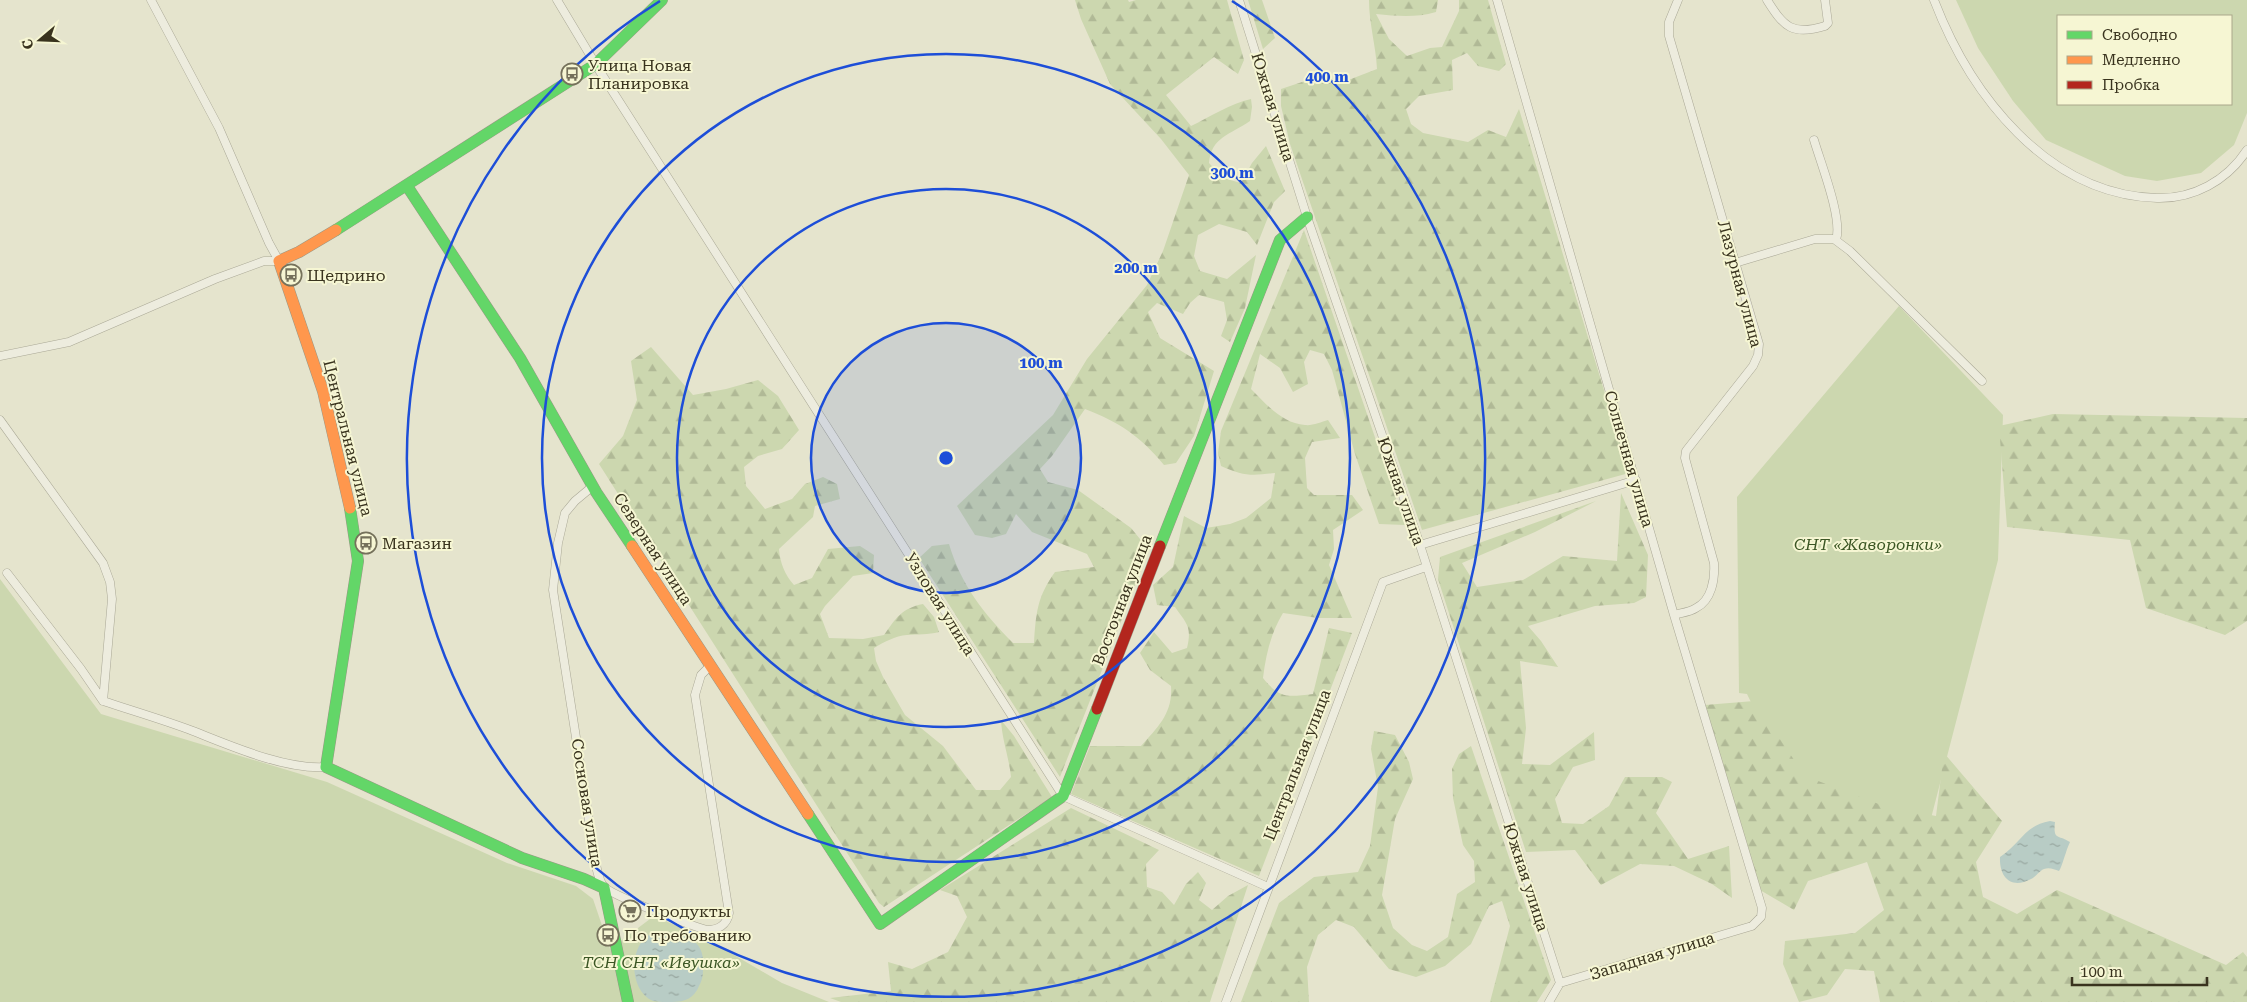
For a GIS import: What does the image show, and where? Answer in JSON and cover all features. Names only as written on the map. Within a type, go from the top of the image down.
[{"type":"street","name":"Центральная улица","points":[[151,0],[219,128],[269,243],[279,261],[323,391],[350,506],[357,549],[356,575],[326,766]]},
{"type":"street","points":[[557,0],[596,64]]},
{"type":"street","points":[[0,356],[69,342],[215,279],[264,261],[279,261],[306,248],[407,186],[596,64],[662,0]]},
{"type":"street","name":"Южная улица","points":[[1239,0],[1307,217],[1420,545],[1560,983]]},
{"type":"street","name":"Солнечная улица","points":[[1497,0],[1559,221],[1762,908],[1761,917]]},
{"type":"street","name":"Лазурная улица","points":[[1674,615],[1697,608],[1712,590],[1715,576],[1714,563],[1686,458],[1686,451],[1753,366],[1758,355],[1759,344],[1669,36],[1669,22],[1678,0]]},
{"type":"street","points":[[1767,0],[1783,23],[1793,29],[1800,30],[1825,26],[1828,23],[1825,0]]},
{"type":"street","points":[[1934,0],[1965,65],[1992,104],[2042,156],[2085,181],[2111,191],[2135,197],[2180,197],[2199,191],[2215,182],[2238,162],[2247,150]]},
{"type":"street","name":"Узловая улица","points":[[596,64],[1063,796]]},
{"type":"street","points":[[1814,140],[1837,218],[1838,234],[1836,240]]},
{"type":"street","name":"Северная улица","points":[[407,186],[520,358],[592,486],[880,924],[1063,796]]},
{"type":"street","name":"Восточная улица","points":[[1063,796],[1280,240],[1307,217]]},
{"type":"street","points":[[1735,263],[1815,239],[1836,240],[1850,251],[1982,381]]},
{"type":"street","points":[[0,420],[103,563],[110,582],[112,599],[103,701]]},
{"type":"street","points":[[1420,545],[1636,480]]},
{"type":"street","name":"Сосновая улица","points":[[592,486],[575,501],[563,520],[558,544],[553,590],[592,840],[600,878],[604,888],[698,928],[714,930],[728,920],[726,891],[695,695],[701,675],[710,666]]},
{"type":"street","name":"Центральная улица","points":[[1226,1002],[1383,582],[1426,567]]},
{"type":"street","points":[[7,573],[81,669],[103,701],[192,731],[230,747],[288,763],[314,768],[326,766],[379,789],[524,859],[586,878],[604,888],[628,1002]]},
{"type":"street","points":[[1063,796],[1268,887]]},
{"type":"street","name":"Западная улица","points":[[1560,983],[1752,926],[1761,917]]},
{"type":"street","points":[[1549,1002],[1560,983]]},
{"type":"green space","points":[[1075,0],[1128,0],[1129,2],[1136,0],[1227,0],[1244,60],[1238,74],[1214,57],[1166,95],[1191,126],[1228,107],[1251,99],[1250,121],[1223,137],[1213,147],[1209,163],[1223,178],[1241,183],[1252,163],[1266,146],[1285,191],[1274,202],[1257,245],[1247,232],[1219,224],[1198,235],[1194,256],[1200,271],[1227,279],[1256,255],[1245,308],[1230,342],[1221,336],[1227,320],[1224,302],[1199,295],[1190,303],[1183,314],[1157,303],[1148,312],[1160,338],[1214,371],[1194,436],[1176,463],[1164,465],[1128,431],[1108,419],[1085,409],[1052,456],[1040,469],[1048,482],[1078,490],[1131,528],[1149,550],[1060,777],[919,558],[932,546],[949,544],[967,586],[983,610],[1013,643],[1034,643],[1038,606],[1044,589],[1055,572],[1094,567],[1087,554],[1032,532],[1016,514],[1006,534],[992,538],[975,535],[957,506],[1053,415],[1087,359],[1147,285],[1163,251],[1189,175],[1161,139],[1110,84],[1081,19]]},
{"type":"green space","points":[[1248,0],[1262,0],[1275,38],[1263,49]]},
{"type":"green space","points":[[1369,0],[1438,0],[1436,12],[1428,14],[1406,16],[1376,14],[1389,39],[1407,56],[1430,48],[1442,47],[1459,11],[1459,0],[1488,0],[1506,64],[1499,71],[1478,66],[1467,53],[1452,60],[1453,90],[1419,96],[1406,109],[1411,124],[1423,133],[1468,142],[1488,130],[1506,137],[1519,109],[1629,473],[1422,530],[1290,144],[1281,106],[1281,89],[1317,77],[1338,84],[1377,69]]},
{"type":"green space","points":[[1956,0],[2247,0],[2247,113],[2234,145],[2201,173],[2157,181],[2125,176],[2046,140],[2013,101],[1978,48]]},
{"type":"green space","points":[[1304,230],[1405,525],[1379,524],[1355,454],[1332,370],[1324,354],[1310,350],[1304,362],[1308,384],[1293,392],[1280,368],[1260,354],[1251,389],[1275,412],[1289,421],[1308,425],[1328,420],[1340,438],[1312,442],[1305,458],[1307,488],[1314,495],[1352,495],[1363,510],[1333,530],[1334,549],[1329,565],[1352,618],[1318,618],[1283,613],[1275,628],[1270,644],[1263,678],[1269,685],[1274,690],[1285,695],[1313,694],[1329,628],[1352,633],[1259,876],[1071,794],[1090,746],[1141,746],[1167,712],[1170,704],[1171,686],[1150,670],[1140,653],[1154,632],[1172,653],[1187,648],[1189,630],[1185,622],[1175,607],[1157,605],[1153,585],[1173,567],[1184,516],[1206,528],[1230,524],[1246,518],[1271,498],[1275,473],[1253,475],[1235,472],[1221,466],[1218,453],[1221,431]]},
{"type":"green space","name":"СНТ «Жаворонки»","points":[[1899,306],[2003,415],[1998,560],[1929,826],[1815,788],[1767,735],[1747,694],[1739,693],[1737,497]]},
{"type":"green space","points":[[651,347],[693,395],[726,389],[758,380],[778,396],[799,430],[782,449],[758,456],[744,467],[746,486],[765,509],[792,499],[805,484],[823,477],[837,484],[840,499],[815,506],[813,517],[779,549],[782,564],[788,577],[794,585],[812,578],[828,549],[860,546],[874,555],[873,573],[853,576],[820,614],[829,638],[863,639],[884,635],[905,611],[923,604],[934,617],[939,632],[898,637],[874,648],[876,661],[883,677],[905,715],[943,746],[976,790],[1000,790],[1011,777],[1001,720],[1014,736],[1052,797],[884,907],[879,903],[599,464],[623,436],[637,400],[631,361]]},
{"type":"green space","points":[[2053,414],[2247,418],[2247,621],[2225,635],[2146,608],[2130,540],[2007,527],[1999,426]]},
{"type":"green space","points":[[1621,493],[1648,555],[1646,597],[1634,603],[1595,606],[1528,626],[1541,641],[1558,667],[1520,661],[1526,728],[1522,764],[1550,765],[1594,732],[1595,760],[1573,767],[1555,799],[1562,823],[1583,824],[1609,806],[1625,777],[1662,777],[1672,782],[1656,813],[1688,859],[1729,846],[1732,898],[1712,884],[1674,866],[1640,864],[1601,885],[1575,850],[1526,852],[1438,579],[1440,557],[1596,501],[1535,532],[1462,563],[1477,587],[1523,580],[1563,556],[1617,561]]},
{"type":"green space","name":"ТСН СНТ «Ивушка»","points":[[0,579],[101,714],[327,782],[507,863],[576,886],[593,899],[610,949],[654,916],[705,938],[782,983],[829,1002],[0,1002]]},
{"type":"green space","points":[[1754,701],[1805,776],[1884,806],[1936,816],[1944,753],[2002,821],[1976,862],[1983,897],[2017,914],[2057,890],[2226,965],[2243,952],[2247,957],[2247,1002],[1880,1002],[1874,971],[1845,969],[1827,995],[1799,1002],[1783,964],[1785,941],[1855,933],[1884,910],[1867,862],[1808,881],[1794,910],[1760,890],[1705,705]]},
{"type":"green space","points":[[1374,731],[1395,735],[1409,762],[1413,779],[1395,819],[1382,895],[1393,928],[1412,945],[1427,951],[1448,937],[1457,894],[1475,882],[1474,861],[1463,845],[1453,798],[1452,769],[1459,754],[1471,746],[1551,980],[1537,1002],[1490,1002],[1510,926],[1502,901],[1489,906],[1471,944],[1445,966],[1416,977],[1389,969],[1354,927],[1336,920],[1318,935],[1307,967],[1309,1002],[1241,1002],[1279,903],[1314,877],[1358,872],[1370,846],[1378,787],[1371,749]]},
{"type":"green space","points":[[1071,808],[1159,850],[1146,864],[1147,887],[1162,892],[1174,905],[1186,884],[1198,872],[1206,883],[1199,900],[1212,910],[1228,896],[1248,885],[1210,1002],[841,1002],[830,998],[891,991],[888,962],[912,969],[948,952],[967,917],[957,896],[940,890]]},
{"type":"water","points":[[2050,821],[2055,822],[2056,835],[2070,842],[2059,871],[2050,868],[2044,869],[2033,878],[2024,882],[2018,883],[2008,880],[2004,876],[2000,857],[2034,826]]},
{"type":"water","points":[[656,932],[683,936],[696,943],[700,949],[703,957],[702,979],[695,994],[689,999],[677,1002],[653,1001],[640,989],[636,981],[634,972],[636,952],[646,937]]},
{"type":"traffic: fast","points":[[336,230],[596,64],[662,0]]},
{"type":"traffic: fast","points":[[407,186],[520,358],[596,492],[632,546]]},
{"type":"traffic: fast","points":[[1160,546],[1280,240],[1307,217]]},
{"type":"traffic: fast","points":[[350,508],[358,561],[326,767],[522,858],[584,879],[604,888],[628,1002]]},
{"type":"traffic: fast","points":[[808,814],[880,924],[1063,796],[1097,709]]},
{"type":"traffic: slow","points":[[336,230],[299,252],[279,261],[323,391],[350,508]]},
{"type":"traffic: slow","points":[[632,546],[808,814]]},
{"type":"traffic: jam","points":[[1097,709],[1160,546]]},
{"type":"place","name":"Улица Новая Планировка","points":[[572,74]]},
{"type":"place","name":"Щедрино","points":[[291,275]]},
{"type":"place","name":"Магазин","points":[[366,543]]},
{"type":"place","name":"Продукты","points":[[630,911]]},
{"type":"place","name":"По требованию","points":[[608,935]]}]
